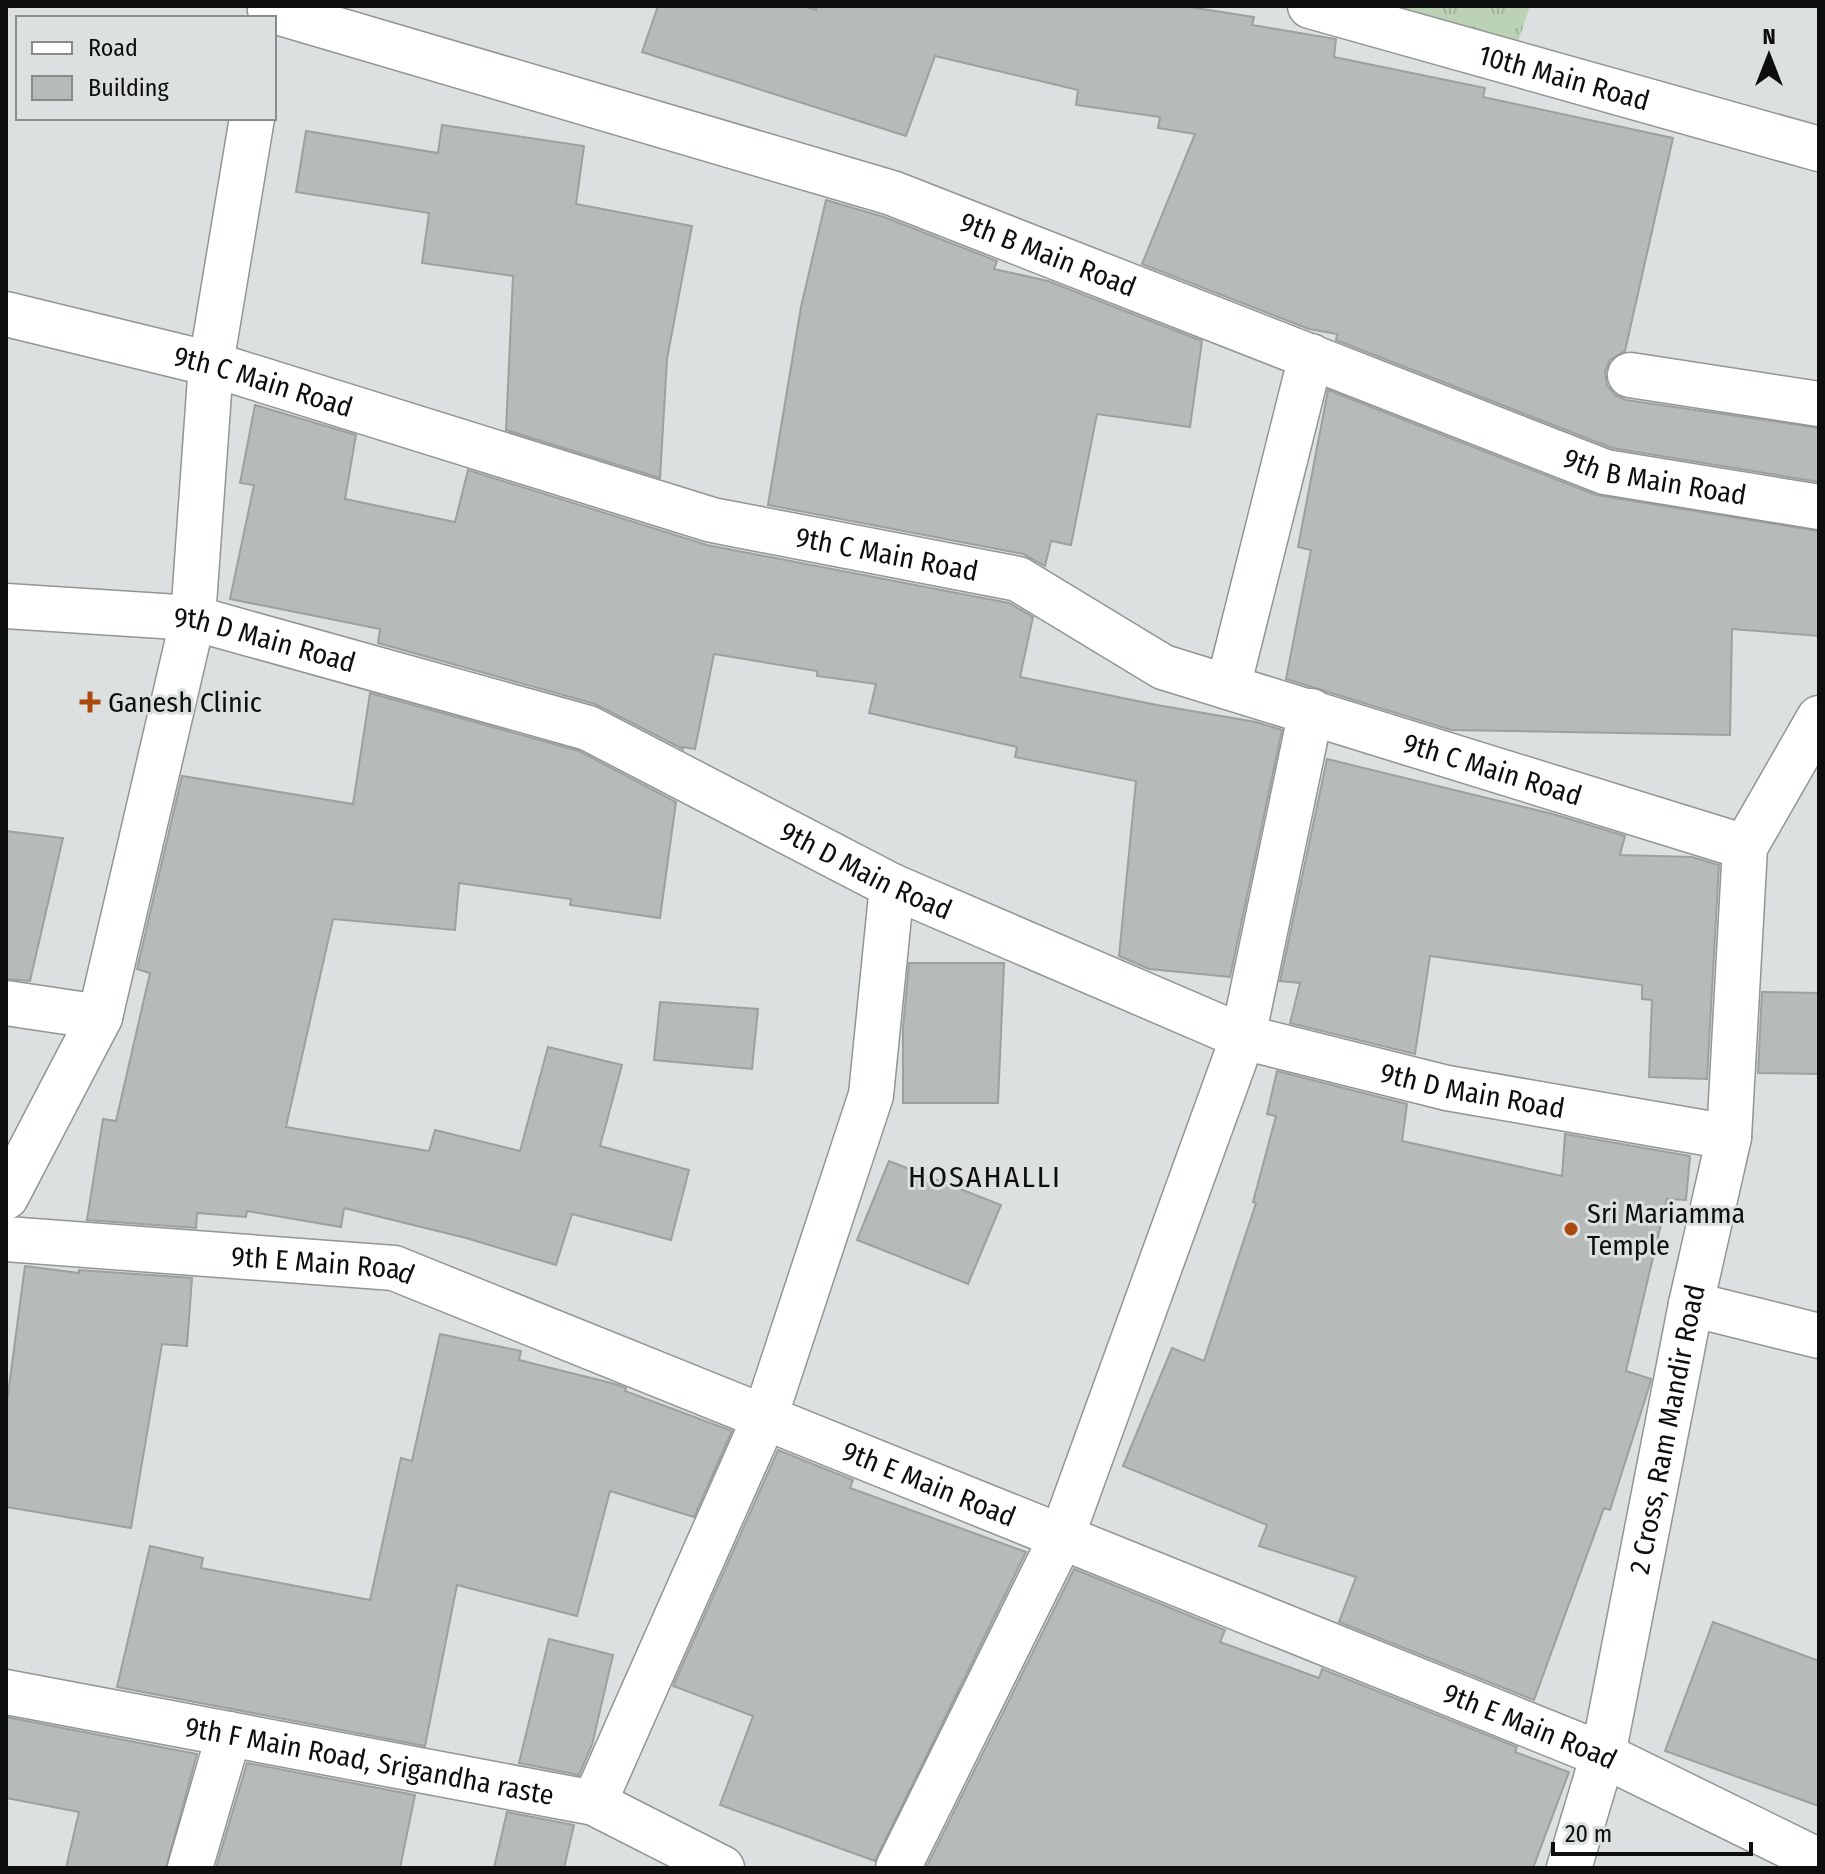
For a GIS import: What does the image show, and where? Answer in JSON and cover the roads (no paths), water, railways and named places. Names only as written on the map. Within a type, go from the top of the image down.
[{"type":"street","name":"10th Main Road","points":[[1310,6],[1819,149]]},
{"type":"street","name":"9th B Main Road","points":[[270,11],[892,193],[1605,472],[1819,507]]},
{"type":"street","points":[[6,1197],[100,1017],[193,618],[211,364],[252,120]]},
{"type":"street","name":"9th C Main Road","points":[[6,314],[211,364],[712,520],[1018,579],[1163,667],[1745,847]]},
{"type":"street","points":[[1228,687],[1311,356]]},
{"type":"street","points":[[1630,375],[1819,404]]},
{"type":"street","name":"9th D Main Road","points":[[6,606],[193,618],[588,728],[892,886],[1243,1037],[1447,1088],[1729,1137]]},
{"type":"street","points":[[898,1868],[1062,1536],[1243,1037],[1311,711]]},
{"type":"street","name":"2 Cross, Ram Mandir Road","points":[[1569,1868],[1603,1755],[1691,1304],[1729,1137],[1745,847],[1819,718]]},
{"type":"street","points":[[594,1803],[765,1417],[871,1095],[892,886]]},
{"type":"street","points":[[6,1003],[100,1017]]},
{"type":"street","name":"9th E Main Road","points":[[6,1239],[394,1268],[1603,1755],[1819,1861]]},
{"type":"street","points":[[1691,1304],[1819,1336]]},
{"type":"street","name":"9th F Main Road, Srigandha raste","points":[[6,1692],[594,1803],[722,1868]]},
{"type":"street","points":[[190,1868],[229,1734]]},
{"type":"place","name":"Ganesh Clinic","points":[[90,702]]},
{"type":"place","name":"Sri Mariamma Temple","points":[[1571,1229]]},
{"type":"district","name":"HOSAHALLI","points":[[985,1177]]}]
